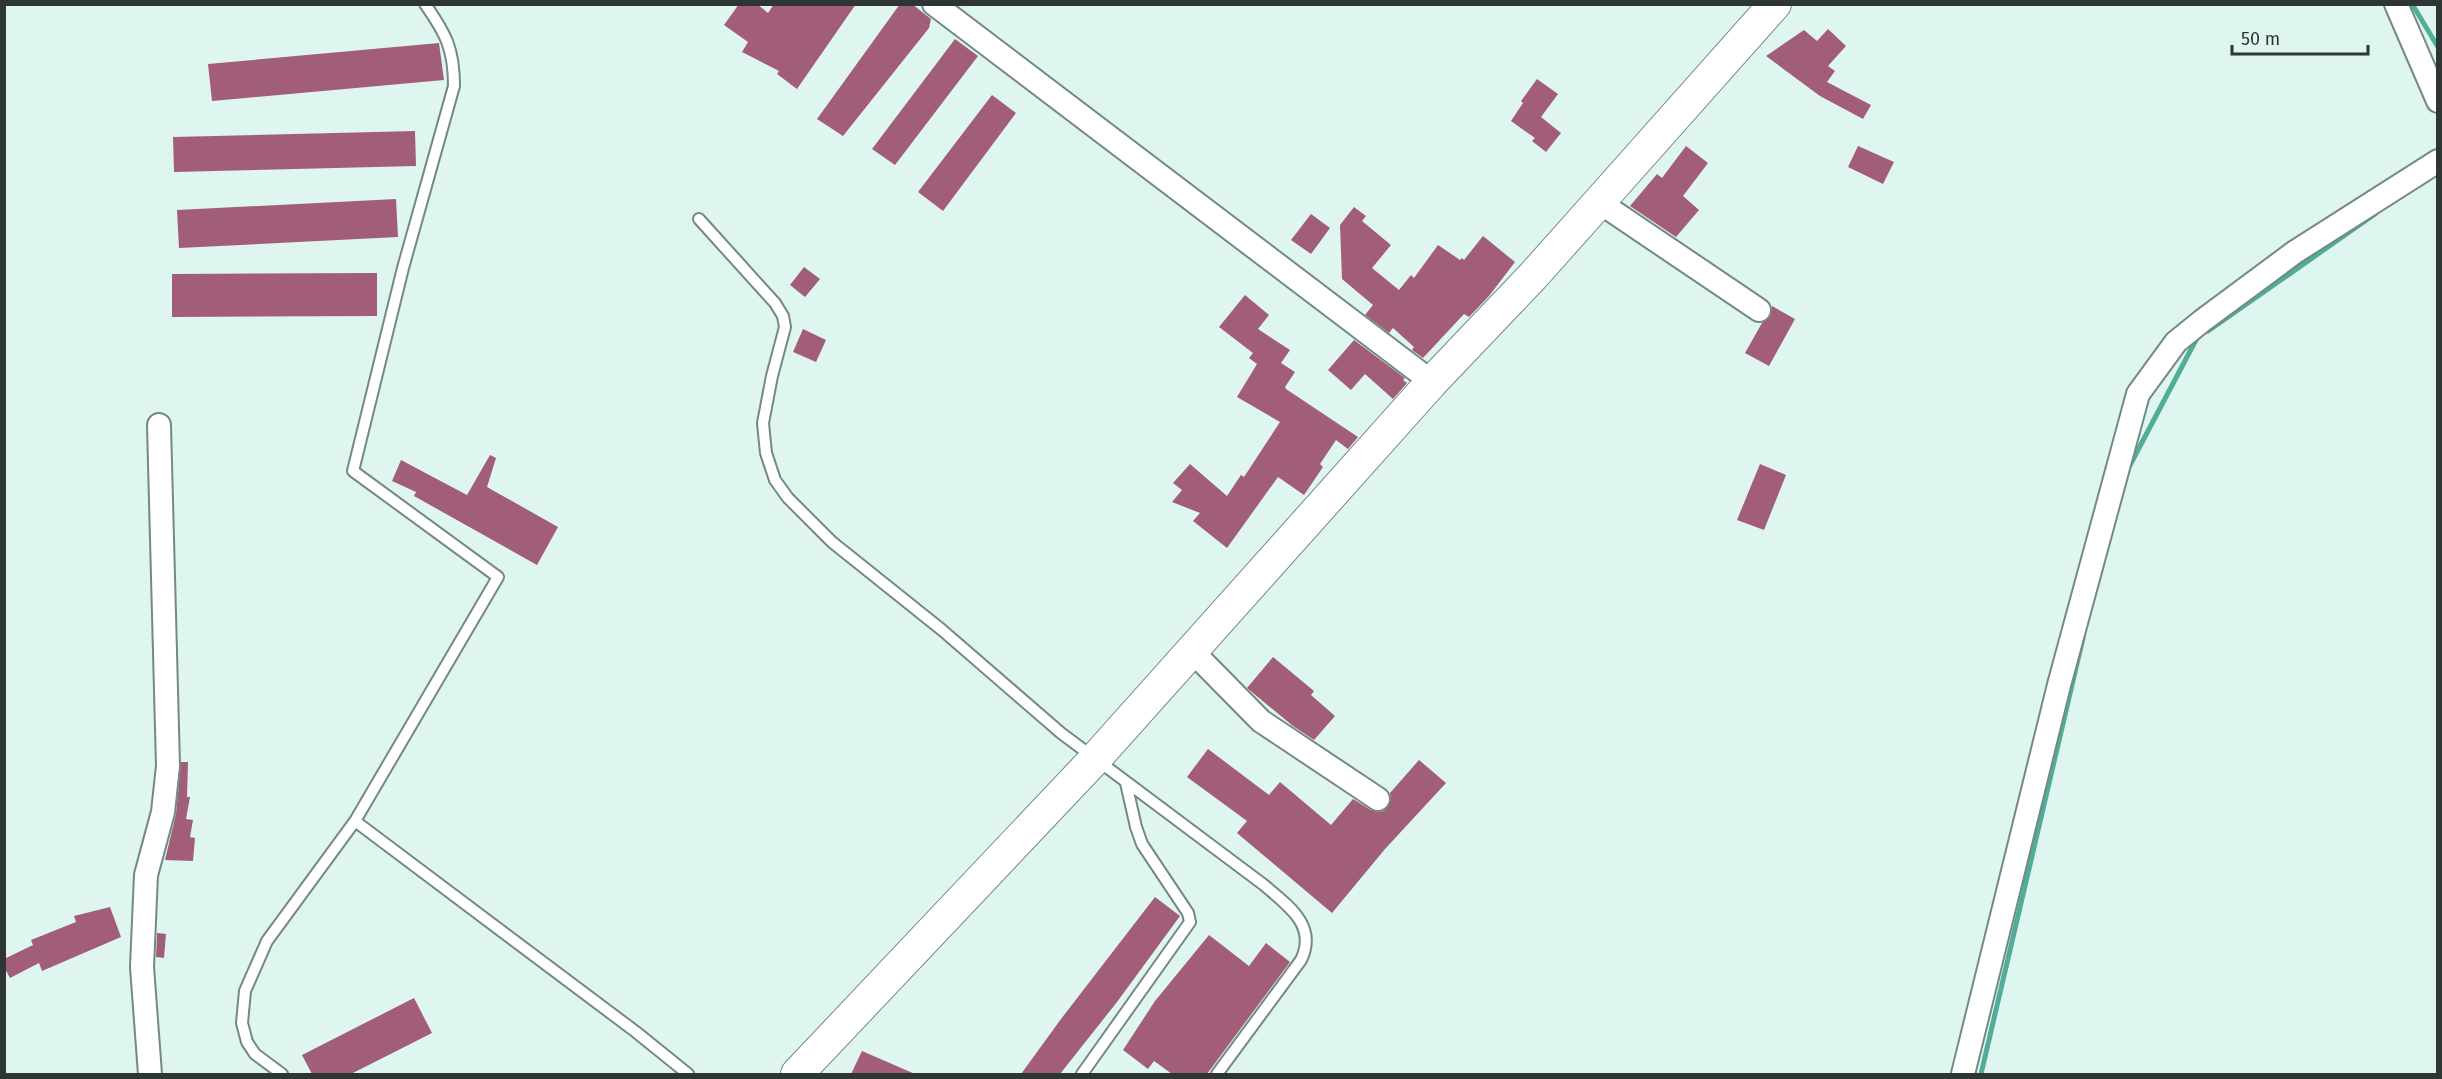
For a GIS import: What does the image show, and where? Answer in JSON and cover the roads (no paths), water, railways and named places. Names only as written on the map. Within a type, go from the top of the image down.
[{"type":"street","points":[[934,4],[1432,382]]},
{"type":"street","points":[[797,1074],[1095,759],[1432,382],[1533,276],[1775,4]]},
{"type":"street","points":[[2396,4],[2438,101]]},
{"type":"street","points":[[1963,1074],[2062,675],[2138,394],[2176,342],[2202,321],[2295,252],[2438,161]]},
{"type":"street","points":[[1599,202],[1760,310]]},
{"type":"street","points":[[150,1074],[142,967],[146,875],[163,812],[168,766],[159,425]]},
{"type":"street","points":[[1192,651],[1262,721],[1378,799]]},
{"type":"lane","points":[[282,1074],[255,1054],[247,1042],[242,1023],[245,990],[267,941],[355,821],[498,577],[353,471],[403,268],[454,86],[454,58],[442,29],[425,4]]},
{"type":"lane","points":[[699,219],[775,303],[783,316],[785,327],[763,423],[766,453],[775,480],[788,498],[832,542],[942,630],[1095,759],[1294,911],[1306,933],[1305,951],[1301,960],[1217,1074]]},
{"type":"lane","points":[[1082,1074],[1190,922],[1188,913],[1142,844],[1125,783]]},
{"type":"lane","points":[[355,821],[636,1032],[688,1074]]},
{"type":"waterway","points":[[2412,4],[2438,47]]},
{"type":"waterway","points":[[2208,331],[2375,214]]},
{"type":"waterway","points":[[2129,467],[2200,336]]},
{"type":"waterway","points":[[1981,1074],[2083,638]]}]
